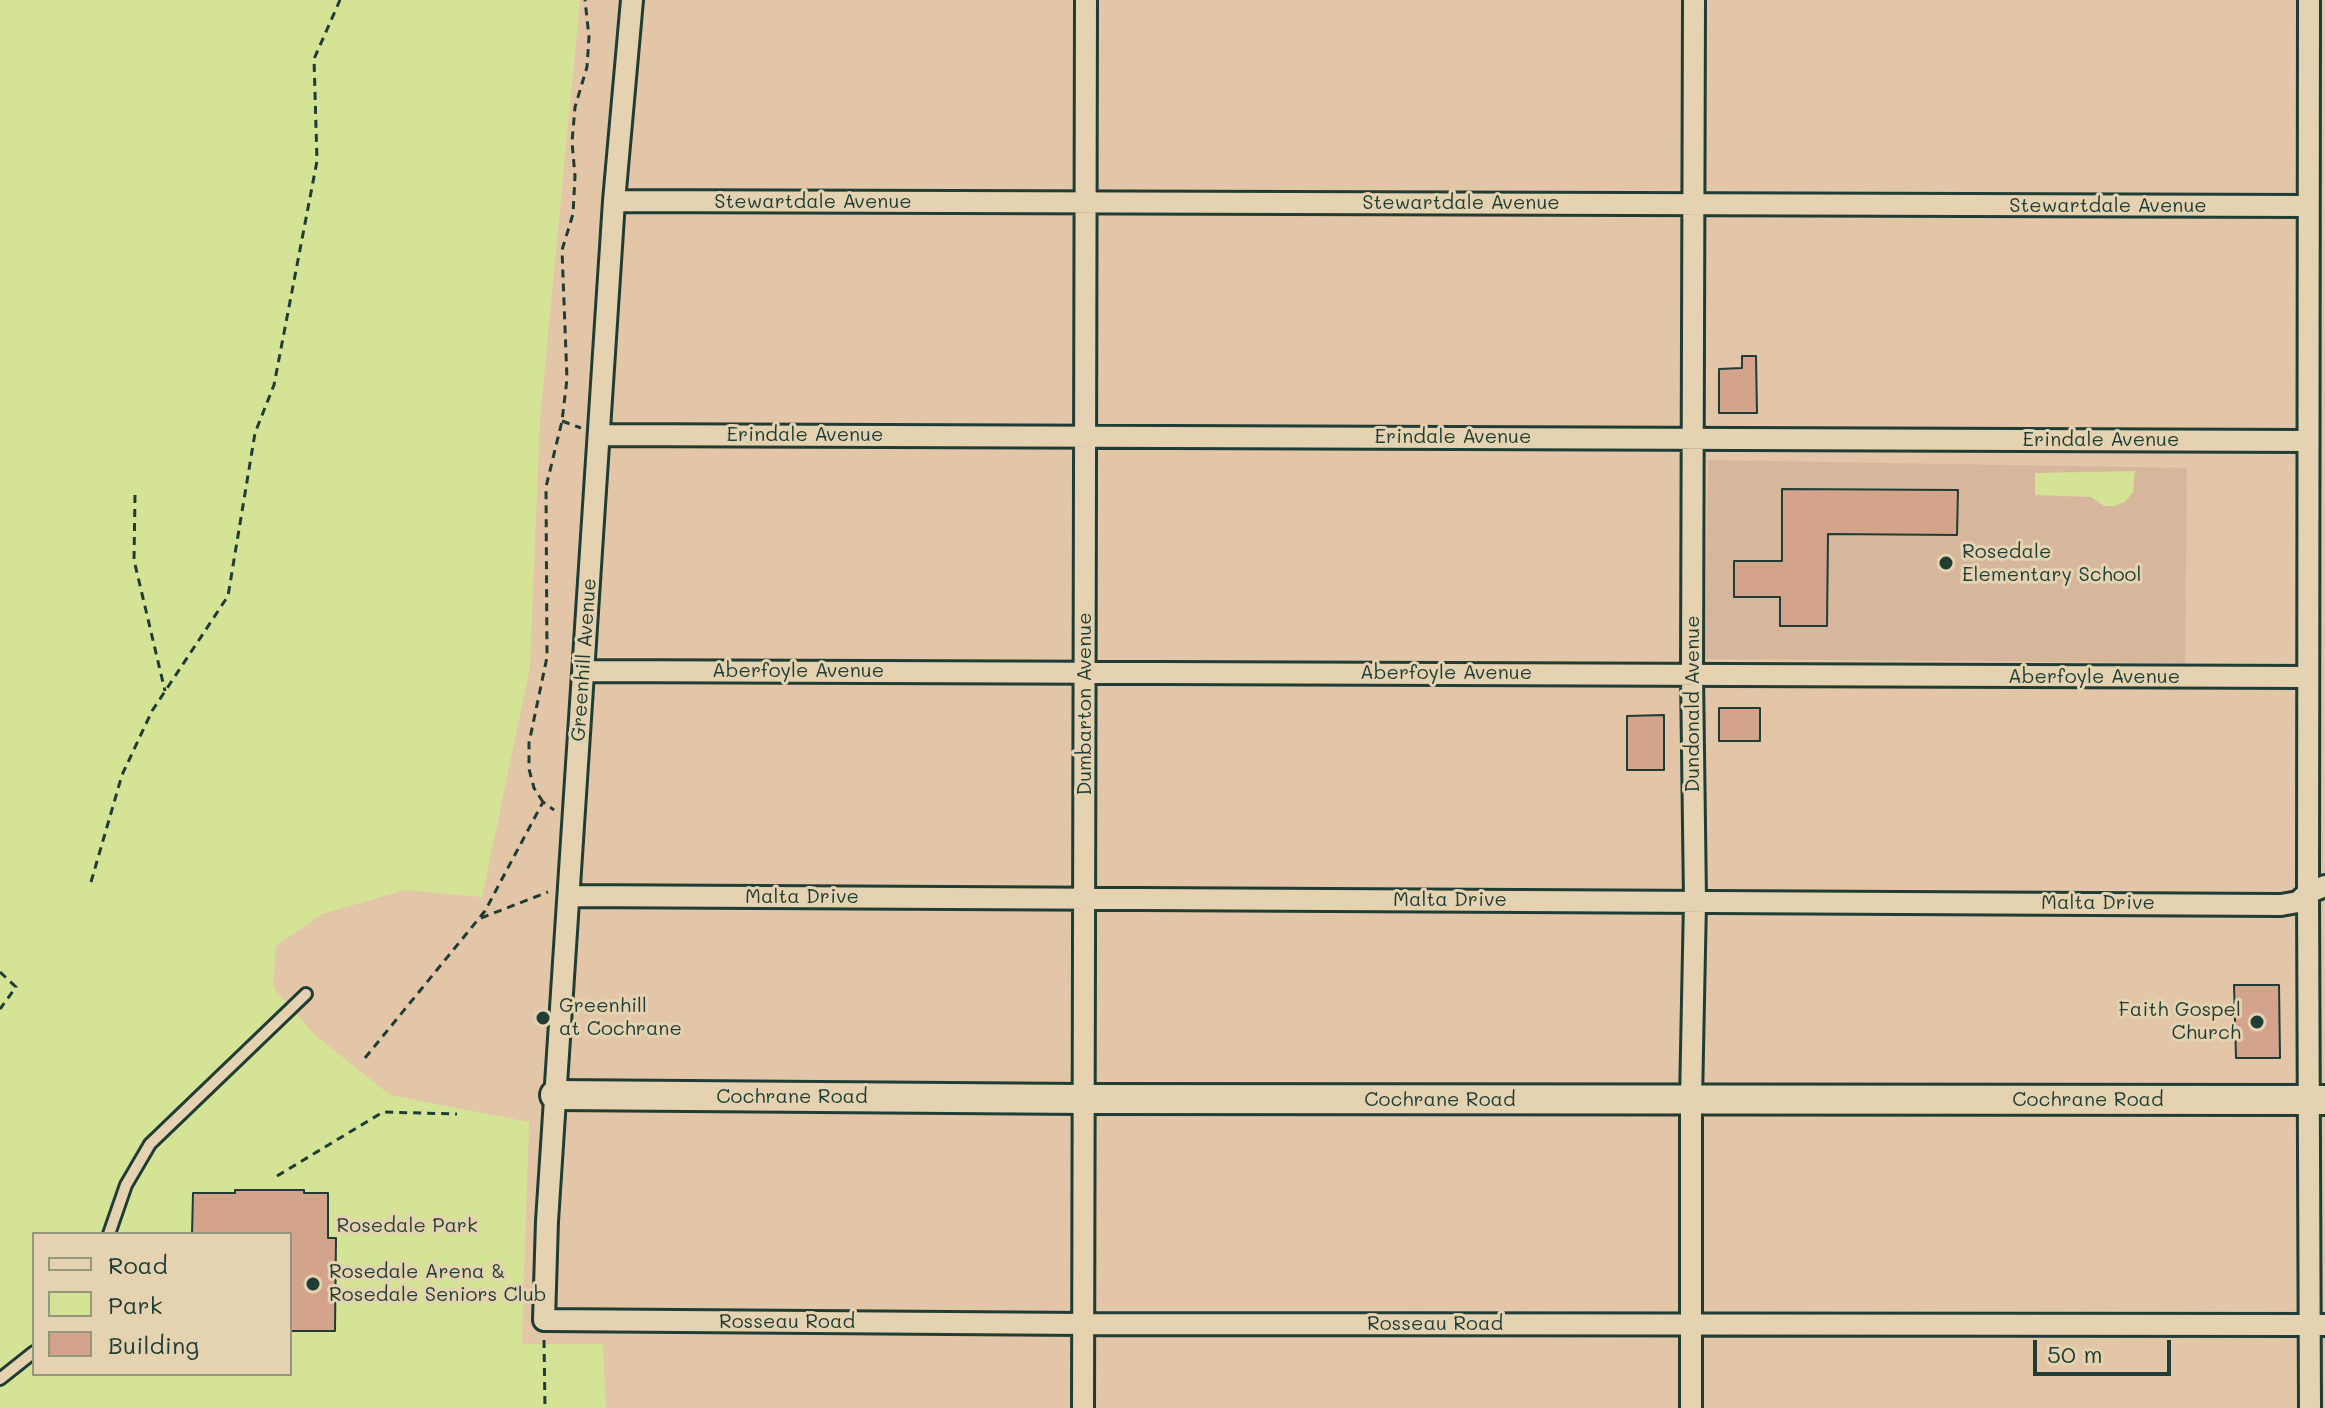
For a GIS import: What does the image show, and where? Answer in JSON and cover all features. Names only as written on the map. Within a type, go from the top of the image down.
[{"type":"street","name":"Greenhill Avenue","points":[[544,1320],[555,1095],[560,894],[584,671],[614,201],[632,0]]},
{"type":"street","name":"Dumbarton Avenue","points":[[1083,1408],[1086,0]]},
{"type":"street","name":"Dundonald Avenue","points":[[1691,1408],[1691,1100],[1695,901],[1692,675],[1694,0]]},
{"type":"street","points":[[2309,0],[2308,677],[2316,889],[2318,1100],[2318,1325],[2310,1408]]},
{"type":"street","name":"Stewartdale Avenue","points":[[614,201],[2307,206]]},
{"type":"street","name":"Erindale Avenue","points":[[599,435],[2308,441]]},
{"type":"street","name":"Aberfoyle Avenue","points":[[584,671],[2308,677]]},
{"type":"street","name":"Malta Drive","points":[[560,894],[2281,905],[2298,902],[2316,889]]},
{"type":"street","name":"Cochrane Road","points":[[555,1095],[1083,1099],[2318,1100]]},
{"type":"street","name":"Rosseau Road","points":[[544,1320],[1083,1324],[2318,1325]]},
{"type":"lane","points":[[110,1232],[126,1185],[150,1144],[306,994]]},
{"type":"lane","points":[[0,1379],[32,1354]]},
{"type":"path","points":[[91,882],[122,775],[152,711],[228,596],[255,433],[274,385],[317,161],[314,59],[340,0]]},
{"type":"path","points":[[557,812],[543,802],[534,788],[529,769],[529,743],[547,657],[546,487],[562,421],[567,379],[562,250],[573,214],[575,107],[587,67],[589,37],[585,0]]},
{"type":"path","points":[[135,495],[134,560],[165,691]]},
{"type":"path","points":[[365,1058],[479,918],[543,802]]},
{"type":"path","points":[[479,918],[560,894]]},
{"type":"path","points":[[0,972],[16,987],[0,1009]]},
{"type":"path","points":[[277,1176],[383,1112],[457,1114]]},
{"type":"path","points":[[544,1320],[545,1408]]},
{"type":"shaded area","name":"Rosedale Elementary School","points":[[1708,460],[2187,468],[2185,663],[1705,659]]},
{"type":"green space","name":"Rosedale Park","points":[[0,0],[580,0],[540,419],[530,667],[482,897],[405,890],[322,914],[276,946],[273,987],[315,1035],[390,1095],[529,1122],[522,1344],[603,1344],[606,1408],[0,1408]]},
{"type":"green space","points":[[2135,471],[2133,492],[2125,502],[2115,506],[2104,506],[2091,497],[2035,495],[2035,473]]},
{"type":"building","points":[[1742,356],[1756,356],[1757,413],[1719,413],[1719,369],[1742,368]]},
{"type":"building","points":[[1782,489],[1958,490],[1957,535],[1828,534],[1827,626],[1780,626],[1780,597],[1734,597],[1734,561],[1782,561]]},
{"type":"building","points":[[1719,708],[1760,708],[1760,741],[1719,741]]},
{"type":"building","points":[[1664,715],[1664,770],[1627,770],[1627,716]]},
{"type":"building","name":"Faith Gospel Church","points":[[2234,985],[2279,985],[2280,1058],[2236,1058]]},
{"type":"building","name":"Rosedale Arena & Rosedale Seniors Club","points":[[235,1190],[304,1190],[304,1193],[328,1193],[328,1238],[336,1238],[335,1331],[292,1331],[292,1232],[192,1232],[193,1193],[235,1193]]},
{"type":"place","name":"Rosedale Elementary School","points":[[1946,563]]},
{"type":"place","name":"Greenhill at Cochrane","points":[[543,1018]]},
{"type":"place","name":"Faith Gospel Church","points":[[2257,1022]]},
{"type":"place","name":"Rosedale Arena & Rosedale Seniors Club","points":[[313,1284]]}]
